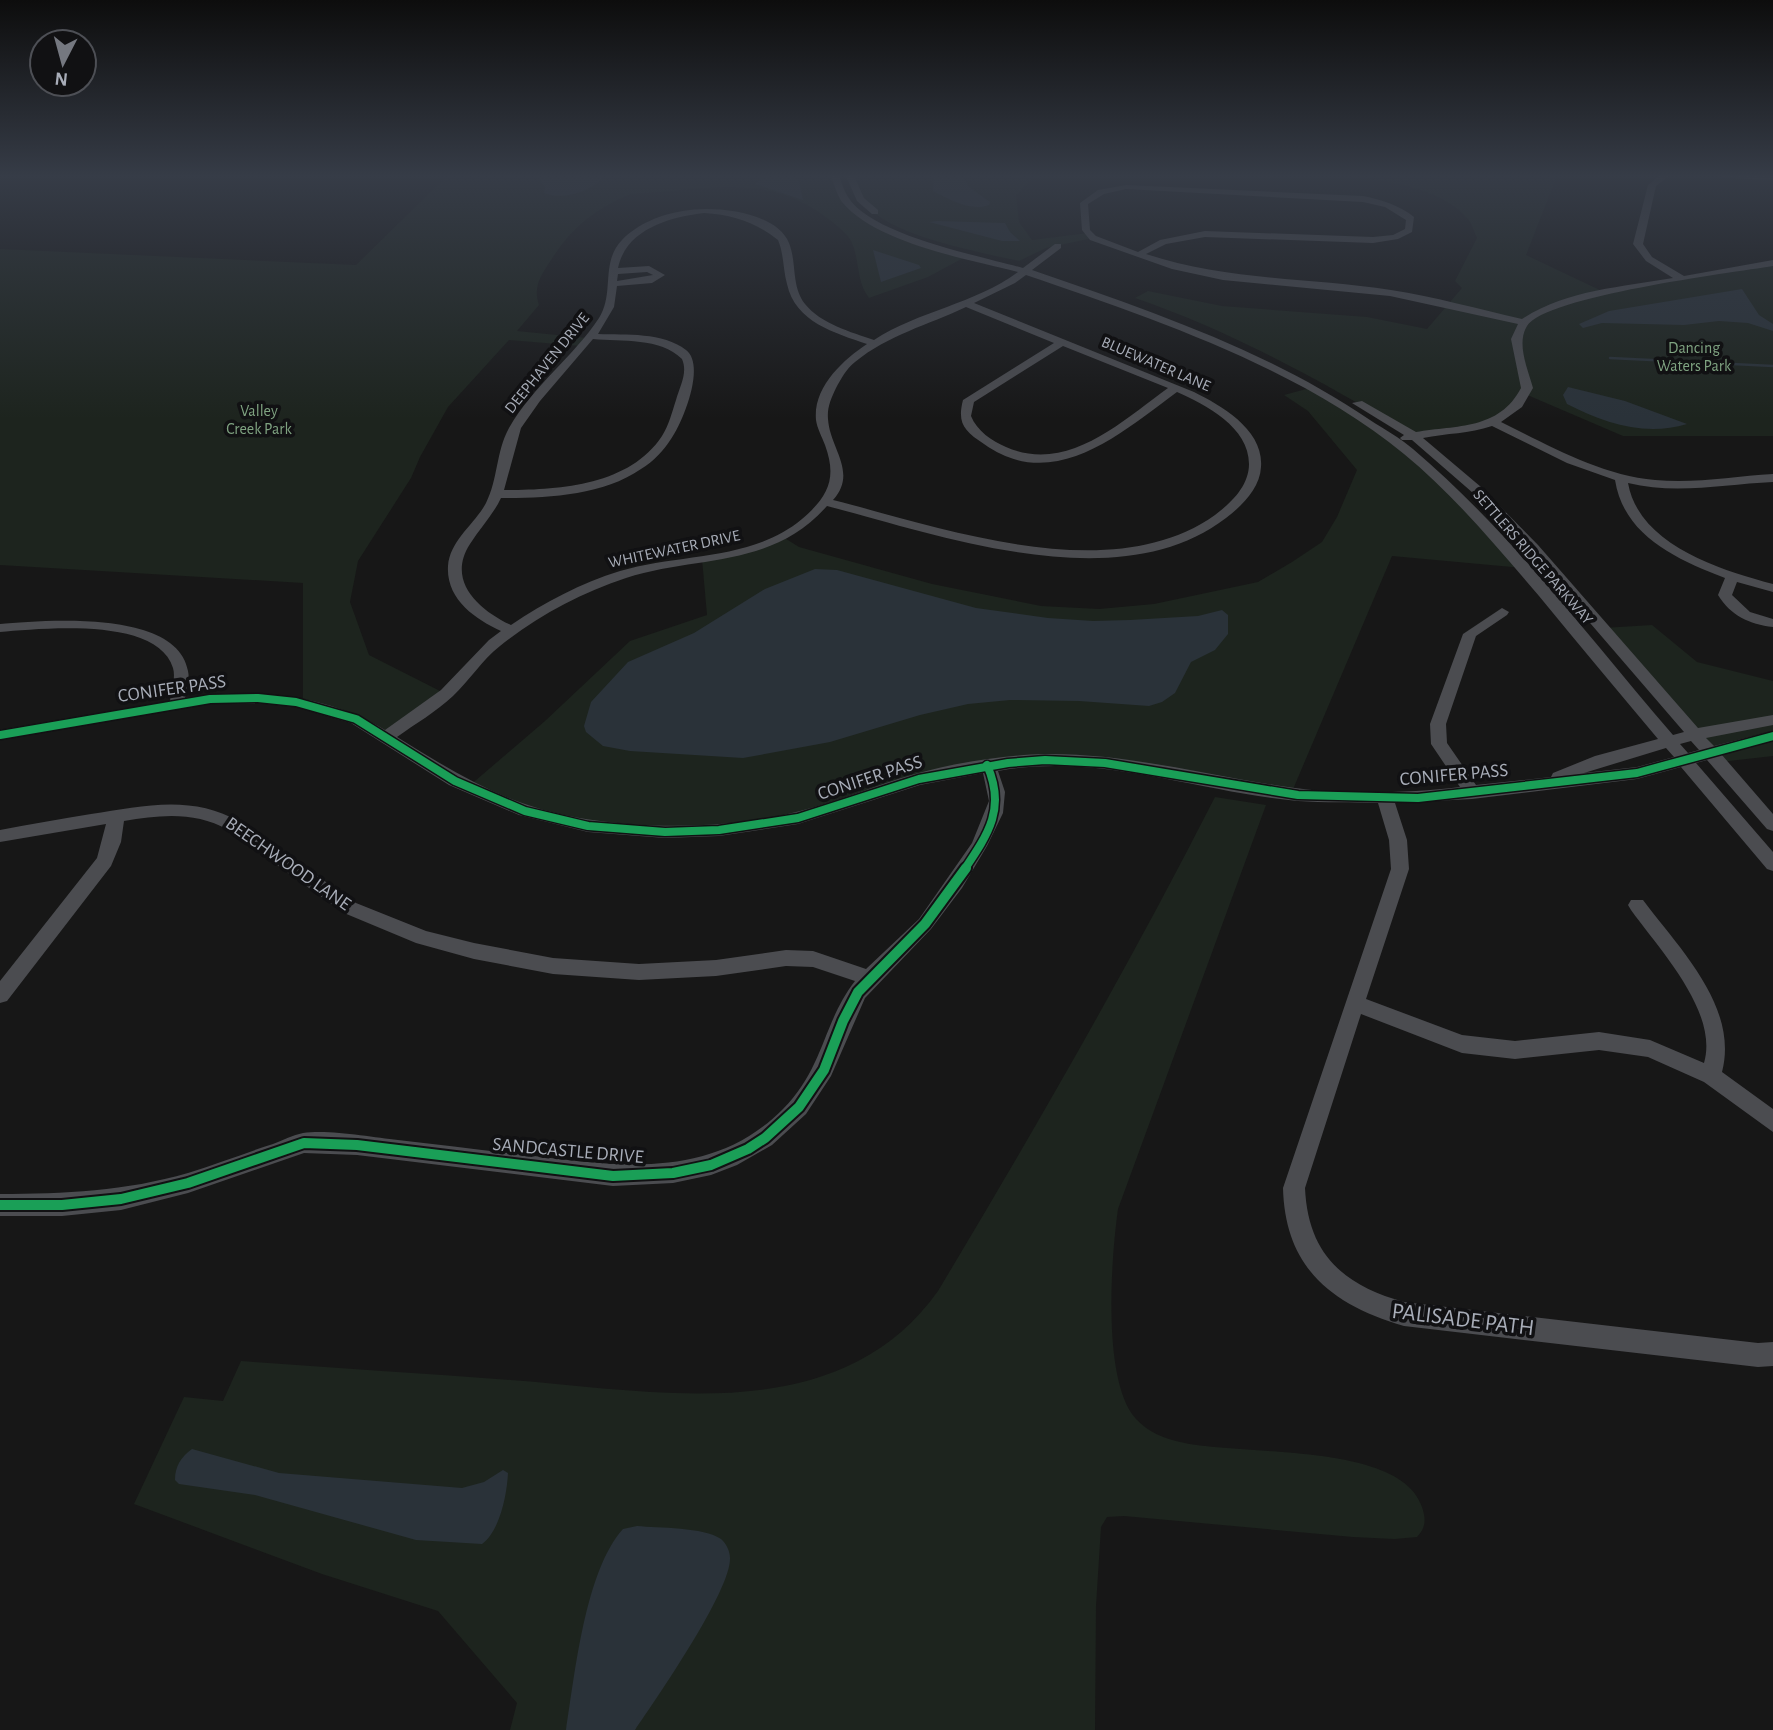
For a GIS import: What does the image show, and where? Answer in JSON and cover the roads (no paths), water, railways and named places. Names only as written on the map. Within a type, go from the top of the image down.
[{"type":"street","name":"DEEPHAVEN DRIVE","points":[[510,630],[488,620],[470,606],[458,588],[455,565],[462,545],[491,507],[497,494],[514,430],[609,308],[615,257]]},
{"type":"street","name":"DEEPHAVEN DRIVE","points":[[787,257],[794,293],[807,311],[831,327],[873,343]]},
{"type":"street","name":"SETTLERS RIDGE PARKWAY","points":[[985,257],[1024,264],[1161,318],[1287,375],[1345,408],[1407,450],[1474,511],[1773,864]]},
{"type":"street","name":"SETTLERS RIDGE PARKWAY","points":[[996,257],[1146,302],[1213,329],[1314,376],[1414,436],[1477,489],[1533,548],[1773,825]]},
{"type":"street","name":"WHITEWATER DRIVE","points":[[387,736],[446,694],[482,653],[510,630],[577,592],[625,574],[751,550],[807,521],[833,492],[838,475],[836,460],[822,421],[823,404],[841,370],[873,343],[966,303],[1024,264],[1040,257]]},
{"type":"street","points":[[1145,257],[1223,277],[1398,294],[1524,322]]},
{"type":"street","points":[[1647,257],[1682,279]]},
{"type":"street","points":[[1395,441],[1447,430],[1469,429],[1493,422],[1518,405],[1527,388],[1516,339],[1524,322],[1534,314],[1568,299],[1773,263]]},
{"type":"street","name":"BLUEWATER LANE","points":[[825,502],[1036,551],[1077,554],[1123,551],[1166,544],[1200,530],[1242,498],[1255,471],[1255,456],[1250,443],[1237,425],[1212,405],[1177,388],[966,303]]},
{"type":"street","points":[[497,494],[558,492],[594,484],[637,467],[657,451],[668,436],[691,370],[688,358],[676,349],[658,343],[589,336]]},
{"type":"street","points":[[1062,342],[970,400],[965,416],[975,433],[997,447],[1015,454],[1041,459],[1064,458],[1092,448],[1177,388]]},
{"type":"street","points":[[1493,422],[1586,467],[1621,479],[1671,485],[1773,478]]},
{"type":"street","points":[[1407,450],[1461,437],[1469,429]]},
{"type":"street","points":[[1621,479],[1624,502],[1657,538],[1699,563],[1773,588]]},
{"type":"street","points":[[1732,576],[1725,595],[1733,607],[1754,619],[1773,623]]},
{"type":"street","points":[[1472,793],[1439,744],[1438,724],[1470,634],[1502,612]]},
{"type":"street","points":[[0,628],[95,624],[122,628],[154,640],[172,654],[180,668],[177,704]]},
{"type":"street","name":"CONIFER PASS","points":[[0,735],[177,704],[238,698],[296,702],[338,712],[387,736],[455,781],[492,799],[555,820],[628,831],[695,831],[764,825],[831,809],[919,779],[987,765],[1045,760],[1105,763],[1261,791],[1385,799],[1472,793],[1637,773],[1773,736]]},
{"type":"street","name":"CONIFER PASS","points":[[1546,783],[1601,760],[1696,734],[1773,720]]},
{"type":"street","name":"SANDCASTLE DRIVE","points":[[0,1205],[62,1205],[121,1199],[188,1183],[304,1143],[356,1145],[613,1175],[652,1176],[685,1172],[744,1152],[785,1122],[815,1086],[825,1068],[848,1008],[869,978],[925,925],[987,833],[998,801],[987,765]]},
{"type":"street","name":"PALISADE PATH","points":[[1385,799],[1398,840],[1400,869],[1294,1188],[1292,1206],[1306,1246],[1321,1267],[1355,1297],[1377,1308],[1404,1314],[1758,1355],[1773,1354]]},
{"type":"street","name":"BEECHWOOD LANE","points":[[116,817],[166,809],[203,811],[218,816],[350,908],[424,937],[517,961],[598,971],[639,972],[716,968],[786,958],[813,959],[869,978]]},
{"type":"street","points":[[0,836],[116,817],[112,842],[105,861],[0,995]]},
{"type":"street","points":[[1637,905],[1709,1011],[1719,1054],[1711,1076]]},
{"type":"street","points":[[1356,1004],[1462,1044],[1515,1050],[1579,1041],[1625,1043],[1680,1060],[1711,1076],[1750,1102],[1773,1122]]},
{"type":"waterway","points":[[1610,358],[1773,366]]},
{"type":"park label","name":"Dancing Waters Park","points":[[1694,357]]},
{"type":"park label","name":"Valley Creek Park","points":[[259,420]]}]
